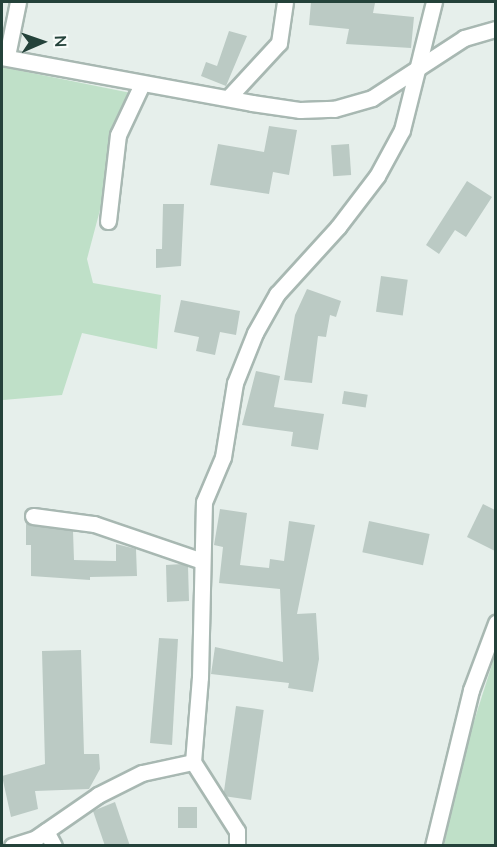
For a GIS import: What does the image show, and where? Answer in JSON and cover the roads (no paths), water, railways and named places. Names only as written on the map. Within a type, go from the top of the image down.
[{"type":"street","points":[[18,2],[4,57],[142,84],[300,110],[334,109],[372,98],[464,38],[495,29]]},
{"type":"street","points":[[228,98],[279,43],[285,2]]},
{"type":"street","points":[[237,846],[237,831],[193,762],[204,502],[223,457],[235,383],[255,333],[277,294],[338,227],[390,155],[402,130],[434,2]]},
{"type":"street","points":[[108,221],[118,135],[142,84]]},
{"type":"street","points":[[33,516],[94,524],[202,561]]},
{"type":"street","points":[[433,846],[471,690],[495,623]]},
{"type":"street","points":[[12,846],[46,831],[98,795],[142,773],[193,762]]},
{"type":"street","points":[[46,831],[54,846]]}]
